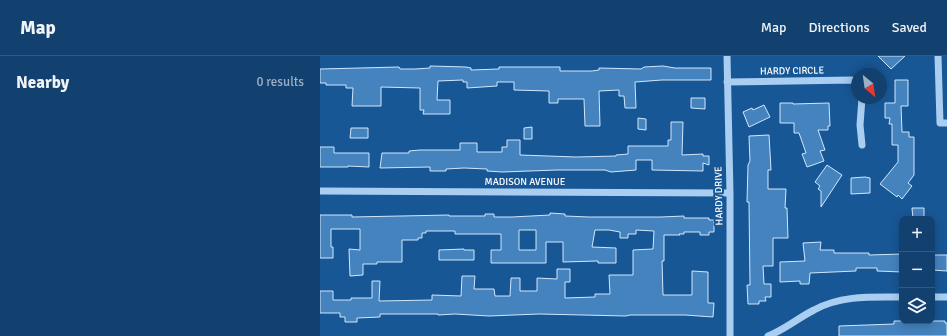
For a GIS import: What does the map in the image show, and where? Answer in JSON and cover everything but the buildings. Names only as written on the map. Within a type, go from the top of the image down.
[{"type":"street","name":"HARDY DRIVE","points":[[727,56],[730,193],[730,336]]},
{"type":"street","points":[[938,56],[940,123],[947,124]]},
{"type":"street","name":"HARDY CIRCLE","points":[[727,82],[851,80]]},
{"type":"street","points":[[862,104],[860,125],[862,145]]},
{"type":"street","name":"MADISON AVENUE","points":[[320,191],[730,193]]},
{"type":"street","points":[[768,336],[776,333],[815,309],[836,301],[859,298],[899,297]]},
{"type":"street","points":[[935,297],[947,297]]}]
